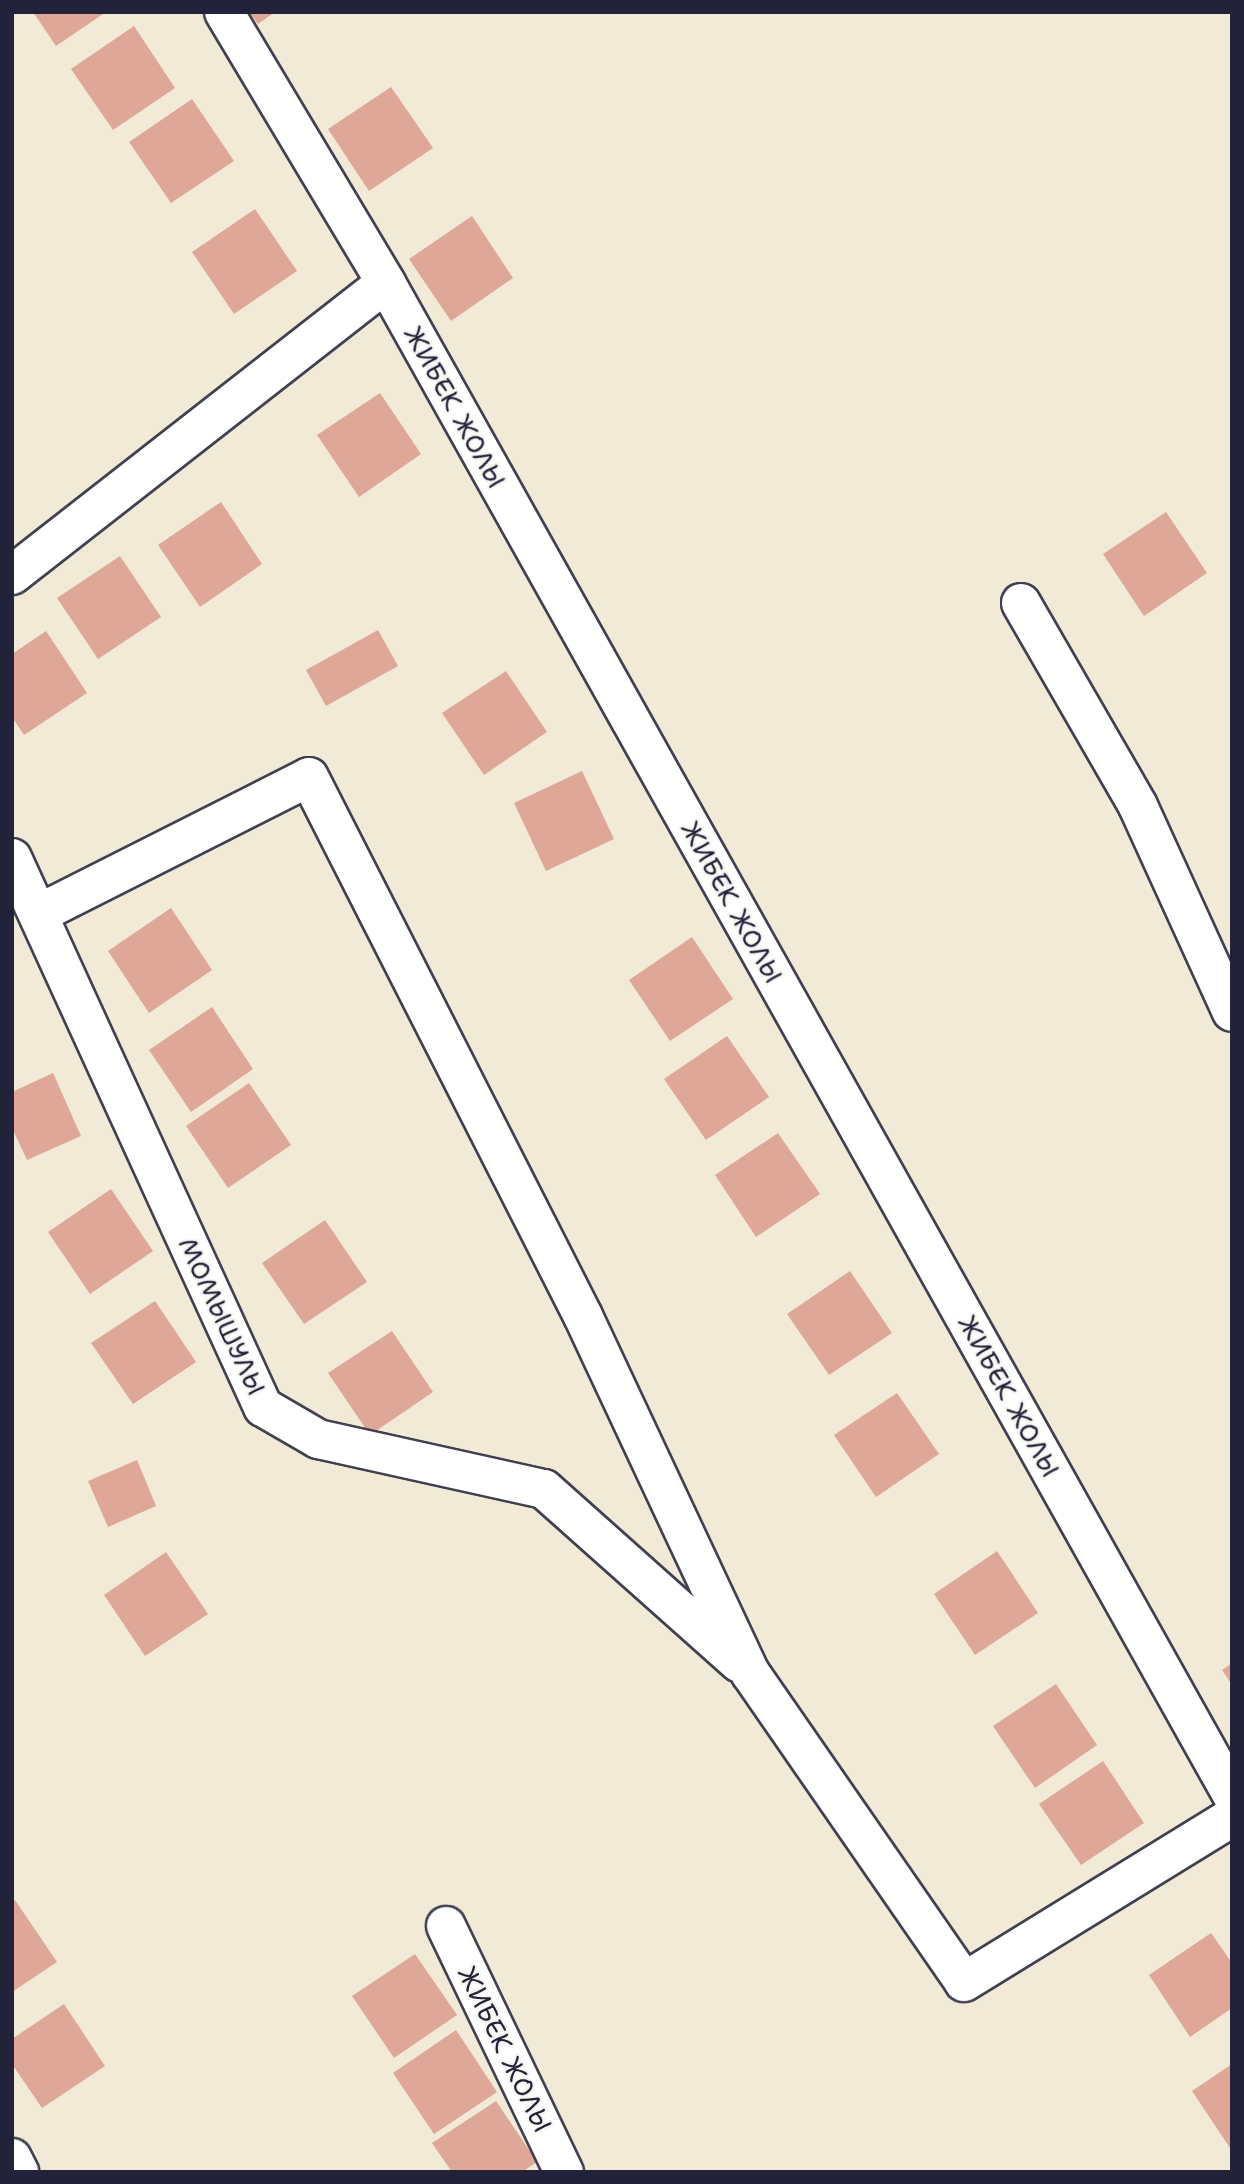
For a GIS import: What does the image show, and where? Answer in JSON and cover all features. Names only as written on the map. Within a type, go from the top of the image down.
[{"type":"street","name":"ЖИБЕК ЖОЛЫ","points":[[224,12],[386,283],[1232,1795]]},
{"type":"street","points":[[12,575],[386,283]]},
{"type":"street","points":[[1021,603],[1138,806],[1232,1012]]},
{"type":"street","points":[[40,913],[309,777],[583,1316],[751,1674],[964,1982],[1232,1817]]},
{"type":"street","name":"МОМЫШУЛЫ","points":[[12,858],[40,913],[263,1407],[318,1438],[544,1489],[751,1674]]},
{"type":"street","name":"ЖИБЕК ЖОЛЫ","points":[[446,1926],[564,2172]]},
{"type":"street","points":[[12,2158],[19,2172]]},
{"type":"building","points":[[33,12],[106,12],[56,46]]},
{"type":"building","points":[[249,12],[275,12],[258,24]]},
{"type":"building","points":[[134,26],[175,88],[113,130],[71,69]]},
{"type":"building","points":[[391,87],[433,148],[369,191],[328,129]]},
{"type":"building","points":[[192,99],[234,161],[171,203],[129,142]]},
{"type":"building","points":[[255,209],[297,271],[234,314],[192,252]]},
{"type":"building","points":[[472,216],[513,278],[451,321],[409,259]]},
{"type":"building","points":[[380,393],[421,454],[359,497],[317,435]]},
{"type":"building","points":[[221,502],[262,564],[200,607],[158,545]]},
{"type":"building","points":[[1166,512],[1207,573],[1144,616],[1103,554]]},
{"type":"building","points":[[120,556],[161,617],[98,659],[57,598]]},
{"type":"building","points":[[378,630],[398,666],[326,706],[306,670]]},
{"type":"building","points":[[46,631],[87,693],[24,735],[12,717],[12,654]]},
{"type":"building","points":[[506,671],[547,732],[484,775],[442,713]]},
{"type":"building","points":[[582,771],[614,839],[546,871],[514,803]]},
{"type":"building","points":[[171,908],[212,970],[149,1013],[108,951]]},
{"type":"building","points":[[692,937],[733,999],[670,1041],[629,980]]},
{"type":"building","points":[[212,1007],[253,1069],[191,1112],[149,1050]]},
{"type":"building","points":[[727,1036],[769,1097],[706,1140],[664,1079]]},
{"type":"building","points":[[53,1073],[81,1136],[27,1160],[12,1128],[12,1092]]},
{"type":"building","points":[[249,1083],[291,1145],[228,1188],[186,1126]]},
{"type":"building","points":[[778,1133],[820,1194],[756,1237],[715,1175]]},
{"type":"building","points":[[111,1189],[153,1251],[90,1294],[48,1232]]},
{"type":"building","points":[[325,1220],[367,1282],[304,1324],[262,1263]]},
{"type":"building","points":[[850,1271],[892,1333],[829,1375],[787,1314]]},
{"type":"building","points":[[155,1301],[196,1362],[133,1404],[91,1343]]},
{"type":"building","points":[[392,1331],[433,1392],[370,1435],[328,1373]]},
{"type":"building","points":[[897,1393],[939,1454],[876,1497],[834,1435]]},
{"type":"building","points":[[137,1460],[156,1506],[108,1527],[88,1481]]},
{"type":"building","points":[[997,1551],[1038,1613],[975,1655],[934,1594]]},
{"type":"building","points":[[166,1552],[208,1614],[145,1656],[104,1595]]},
{"type":"building","points":[[1232,1663],[1232,1685],[1222,1670]]},
{"type":"building","points":[[1056,1684],[1097,1745],[1035,1788],[993,1726]]},
{"type":"building","points":[[1103,1761],[1144,1823],[1081,1865],[1039,1804]]},
{"type":"building","points":[[15,1900],[57,1962],[12,1992],[12,1902]]},
{"type":"building","points":[[1211,1933],[1232,1963],[1232,2008],[1190,2037],[1149,1975]]},
{"type":"building","points":[[415,1954],[457,2015],[394,2058],[352,1996]]},
{"type":"building","points":[[64,2004],[105,2066],[42,2108],[12,2064],[12,2039]]},
{"type":"building","points":[[456,2030],[497,2092],[434,2134],[393,2073]]},
{"type":"building","points":[[1232,2064],[1232,2151],[1192,2091]]},
{"type":"building","points":[[496,2101],[537,2162],[522,2172],[452,2172],[432,2143]]}]
